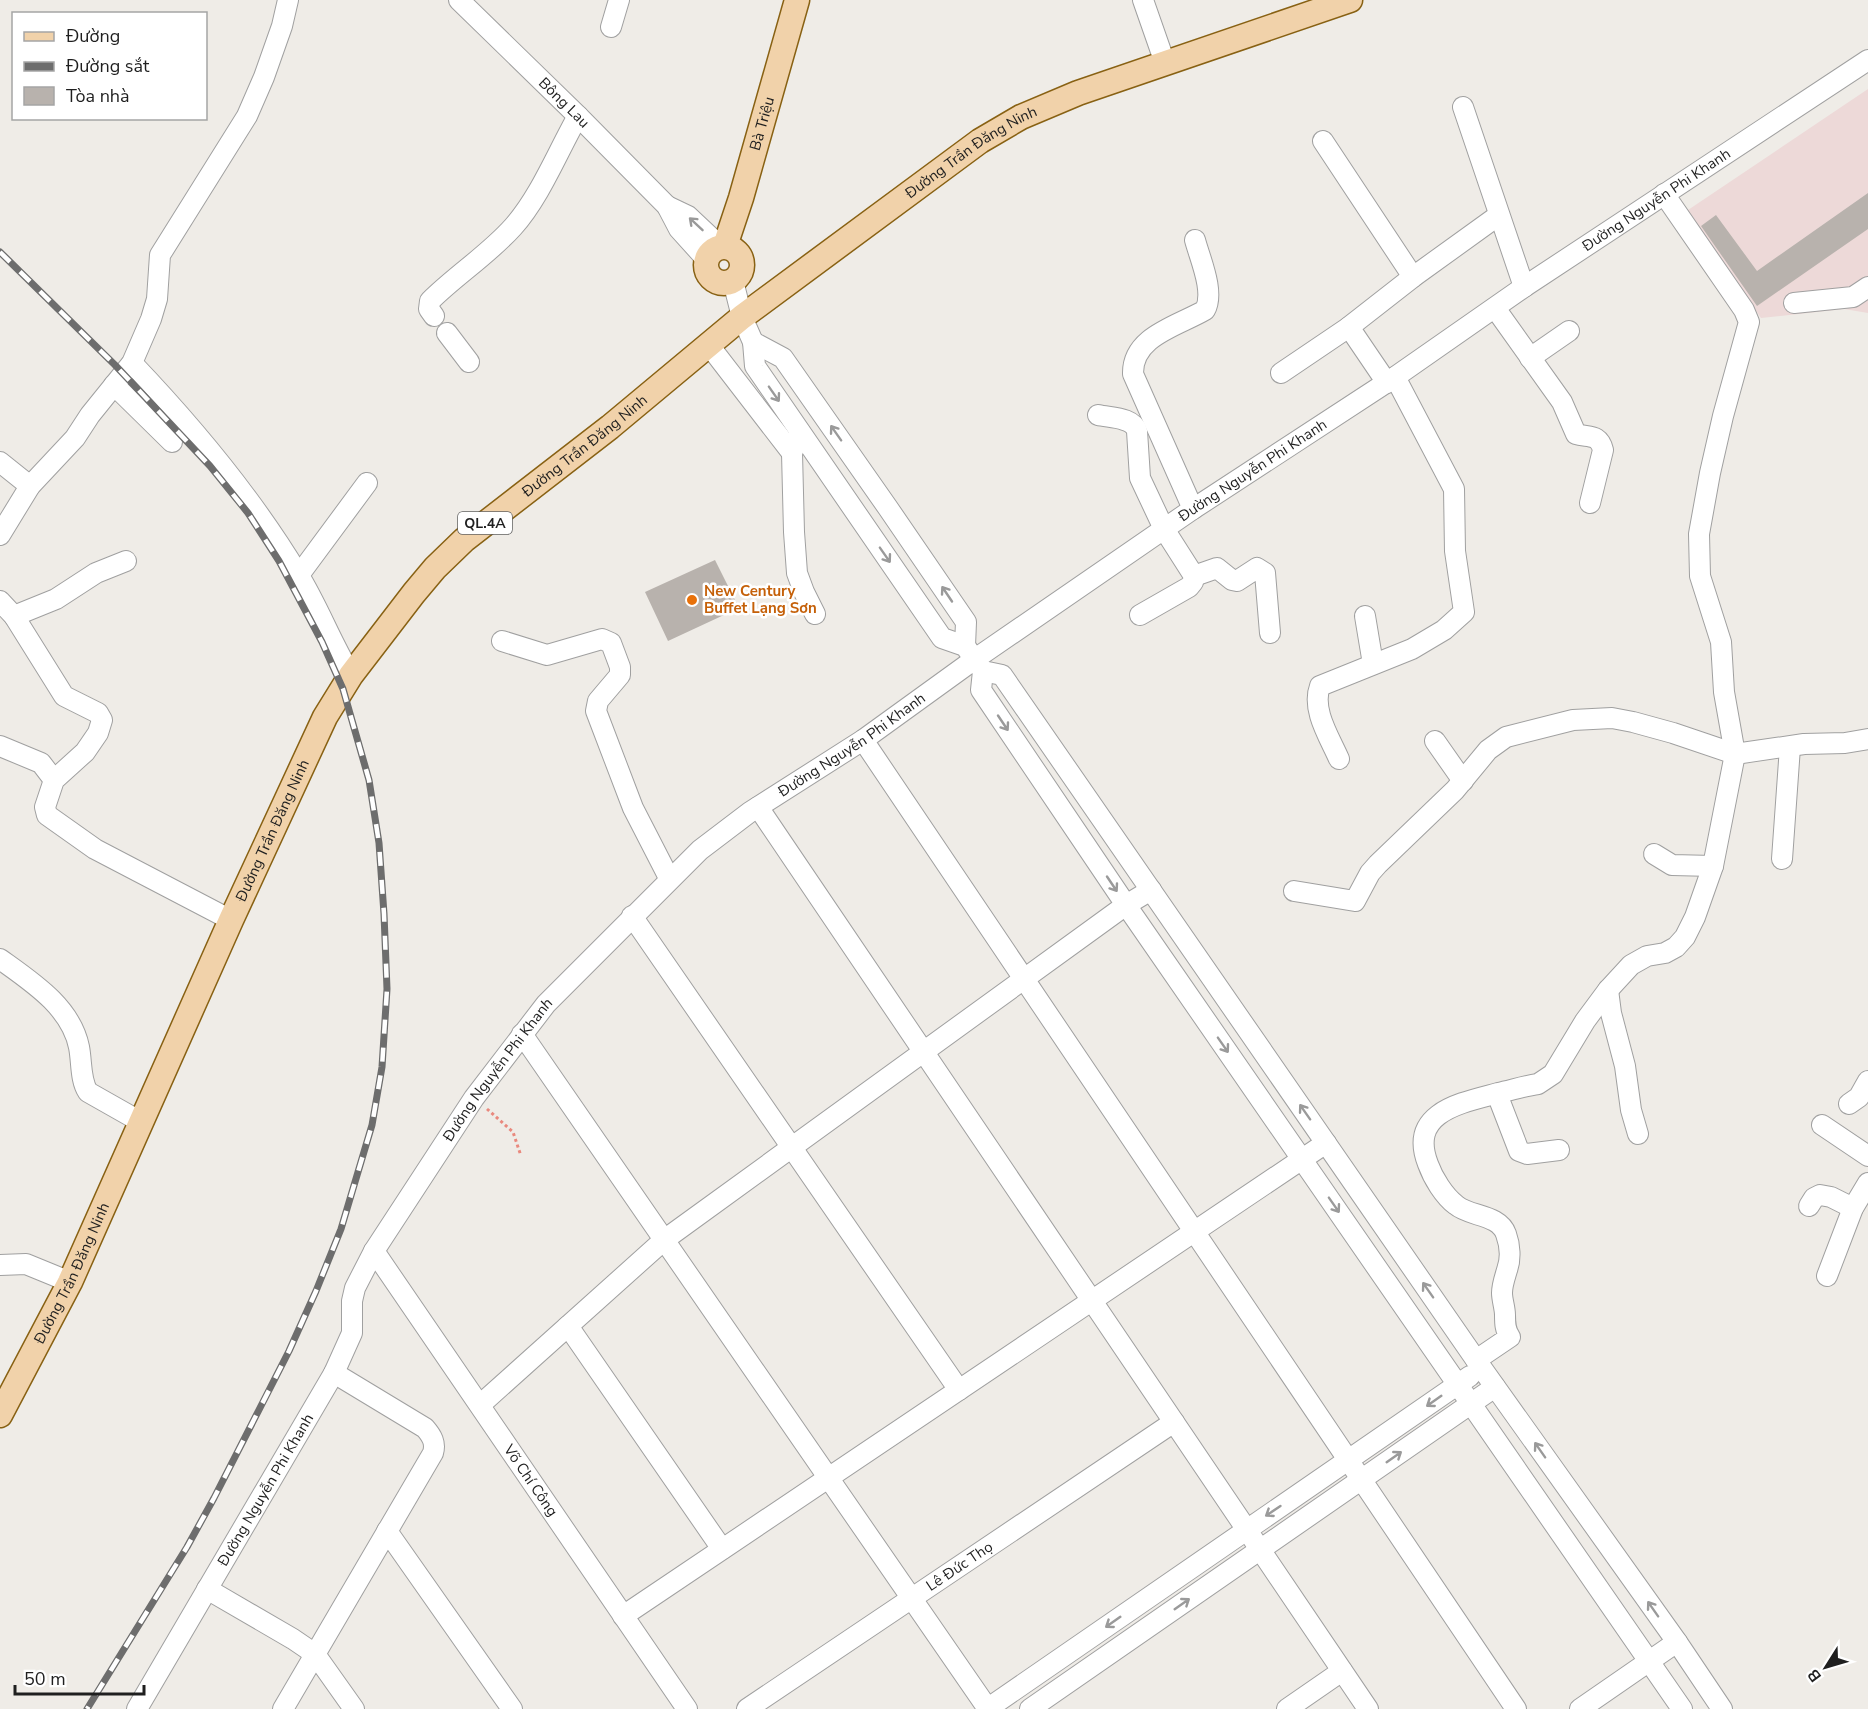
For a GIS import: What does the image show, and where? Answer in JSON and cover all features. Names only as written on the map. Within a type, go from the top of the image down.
[{"type":"main road","name":"Bà Triệu","points":[[718,251],[741,198],[797,0]]},
{"type":"main road","name":"Đường Trần Đăng Ninh","points":[[0,1415],[70,1282],[231,920],[325,717],[351,675],[435,568],[464,540],[610,427],[742,317],[998,130],[1058,101],[1350,0]]},
{"type":"main road","points":[[718,251],[738,252],[743,264],[738,277],[733,281]]},
{"type":"street","points":[[0,535],[30,486],[75,438],[132,363],[145,336],[157,299],[160,255],[247,116],[264,77],[288,0]]},
{"type":"street","name":"Bông Lau","points":[[459,0],[667,206],[688,216],[718,251]]},
{"type":"street","points":[[611,27],[619,0]]},
{"type":"street","points":[[1143,0],[1165,63]]},
{"type":"street","name":"Đường Nguyễn Phi Khanh","points":[[137,1709],[334,1373],[352,1333],[352,1301],[355,1288],[374,1251],[474,1098],[522,1034],[571,977],[669,878],[717,836],[758,807],[863,740],[974,659],[1193,509],[1391,380],[1524,287],[1868,60]]},
{"type":"street","points":[[1463,107],[1524,287]]},
{"type":"street","points":[[434,316],[429,309],[430,301],[500,240],[525,212],[537,195],[578,116]]},
{"type":"street","points":[[1323,141],[1413,277]]},
{"type":"street","points":[[522,1034],[987,1709],[1459,1384],[1510,1337],[1505,1324],[1502,1293],[1510,1257],[1506,1234],[1497,1222],[1466,1211],[1450,1199],[1429,1168],[1422,1144],[1427,1128],[1441,1113],[1468,1100],[1538,1084],[1549,1078],[1574,1037],[1608,990],[1639,959],[1665,953],[1676,947],[1685,937],[1695,917],[1713,866],[1735,754],[1724,692],[1721,642],[1700,576],[1699,534],[1723,416],[1749,321],[1744,310],[1664,194]]},
{"type":"street","points":[[1281,373],[1349,327],[1499,215]]},
{"type":"street","points":[[1193,509],[1133,374],[1133,366],[1135,357],[1150,340],[1205,310],[1209,304],[1210,295],[1195,240]]},
{"type":"street","points":[[733,281],[742,317],[753,342],[755,366],[942,638],[1002,675],[1495,1387],[1677,1642],[1722,1709]]},
{"type":"street","points":[[1794,303],[1853,297],[1868,287]]},
{"type":"street","points":[[1495,308],[1562,402],[1576,434],[1595,436],[1601,443],[1603,450],[1590,503]]},
{"type":"street","points":[[1339,759],[1322,722],[1318,706],[1318,689],[1324,683],[1432,638],[1455,622],[1464,612],[1455,551],[1454,489],[1391,380],[1349,327]]},
{"type":"street","points":[[1530,358],[1569,331]]},
{"type":"street","points":[[447,333],[469,362]]},
{"type":"street","points":[[753,342],[783,358],[966,622],[981,690],[1126,905],[1682,1709]]},
{"type":"street","points":[[708,344],[792,453]]},
{"type":"street","points":[[132,363],[212,451],[236,482],[299,575],[351,675]]},
{"type":"street","points":[[114,385],[172,442]]},
{"type":"street","points":[[1098,415],[1130,422],[1136,426],[1140,478],[1164,529],[1194,576],[1189,587],[1140,615]]},
{"type":"street","points":[[800,432],[792,453],[797,573],[815,614]]},
{"type":"street","points":[[0,462],[30,486]]},
{"type":"street","points":[[299,575],[367,483]]},
{"type":"street","points":[[14,616],[56,599],[96,573],[126,561]]},
{"type":"street","points":[[1194,576],[1217,568],[1232,580],[1237,581],[1257,568],[1263,569],[1266,573],[1270,633]]},
{"type":"street","points":[[0,601],[14,616],[64,696],[98,713],[102,720],[98,733],[85,752],[54,780],[45,807],[50,818],[95,849],[231,920]]},
{"type":"street","points":[[1365,616],[1373,664]]},
{"type":"street","points":[[502,641],[547,655],[602,639],[610,643],[620,667],[620,675],[598,701],[596,711],[633,808],[669,878]]},
{"type":"street","points":[[1294,891],[1355,901],[1370,873],[1442,804],[1481,756],[1499,741],[1526,731],[1573,720],[1612,718],[1633,722],[1735,754],[1868,739]]},
{"type":"street","points":[[863,740],[1516,1709]]},
{"type":"street","points":[[1435,741],[1463,781]]},
{"type":"street","points":[[0,747],[41,763],[54,780]]},
{"type":"street","points":[[1782,859],[1790,747]]},
{"type":"street","points":[[758,807],[1368,1709]]},
{"type":"street","points":[[1654,854],[1672,865],[1713,866]]},
{"type":"street","points":[[480,1405],[664,1240],[1126,905],[1151,890]]},
{"type":"street","points":[[632,916],[959,1390]]},
{"type":"street","points":[[0,959],[51,998],[61,1010],[76,1034],[84,1085],[88,1092],[141,1122]]},
{"type":"street","points":[[1608,990],[1615,1030],[1625,1066],[1631,1110],[1638,1134]]},
{"type":"street","points":[[1849,1104],[1859,1097],[1868,1081]]},
{"type":"street","points":[[1497,1094],[1519,1151],[1527,1154],[1559,1150]]},
{"type":"street","points":[[1822,1125],[1868,1156]]},
{"type":"street","points":[[623,1616],[1326,1143]]},
{"type":"street","points":[[1827,1276],[1853,1208],[1868,1183]]},
{"type":"street","points":[[1809,1206],[1814,1198],[1820,1195],[1831,1197],[1853,1208]]},
{"type":"street","name":"Võ Chí Công","points":[[374,1251],[687,1709]]},
{"type":"street","points":[[0,1265],[26,1264],[70,1282]]},
{"type":"street","points":[[568,1326],[722,1549]]},
{"type":"street","points":[[283,1709],[433,1453],[434,1440],[425,1428],[334,1373]]},
{"type":"street","points":[[1030,1709],[1495,1387]]},
{"type":"street","name":"Lê Đức Thọ","points":[[747,1709],[1174,1422]]},
{"type":"street","points":[[387,1530],[512,1709]]},
{"type":"street","points":[[207,1589],[293,1638],[315,1654],[354,1709]]},
{"type":"street","points":[[1580,1709],[1677,1642]]},
{"type":"street","points":[[1287,1709],[1342,1671]]},
{"type":"path","points":[[474,1098],[513,1132],[521,1156]]},
{"type":"shaded area","points":[[1868,89],[1868,313],[1844,309],[1761,318],[1685,212]]},
{"type":"building","points":[[1868,193],[1868,229],[1757,306],[1701,226],[1716,215],[1757,271]]},
{"type":"building","name":"New Century Buffet Lạng Sơn","points":[[715,560],[739,608],[668,641],[645,592]]},
{"type":"railway","points":[[0,252],[115,365],[210,466],[248,513],[279,561],[322,642],[343,689],[369,780],[379,843],[384,914],[387,989],[382,1067],[372,1125],[341,1229],[289,1351],[214,1498],[187,1547],[87,1709]]},
{"type":"place","name":"New Century Buffet Lạng Sơn","points":[[692,600]]}]
